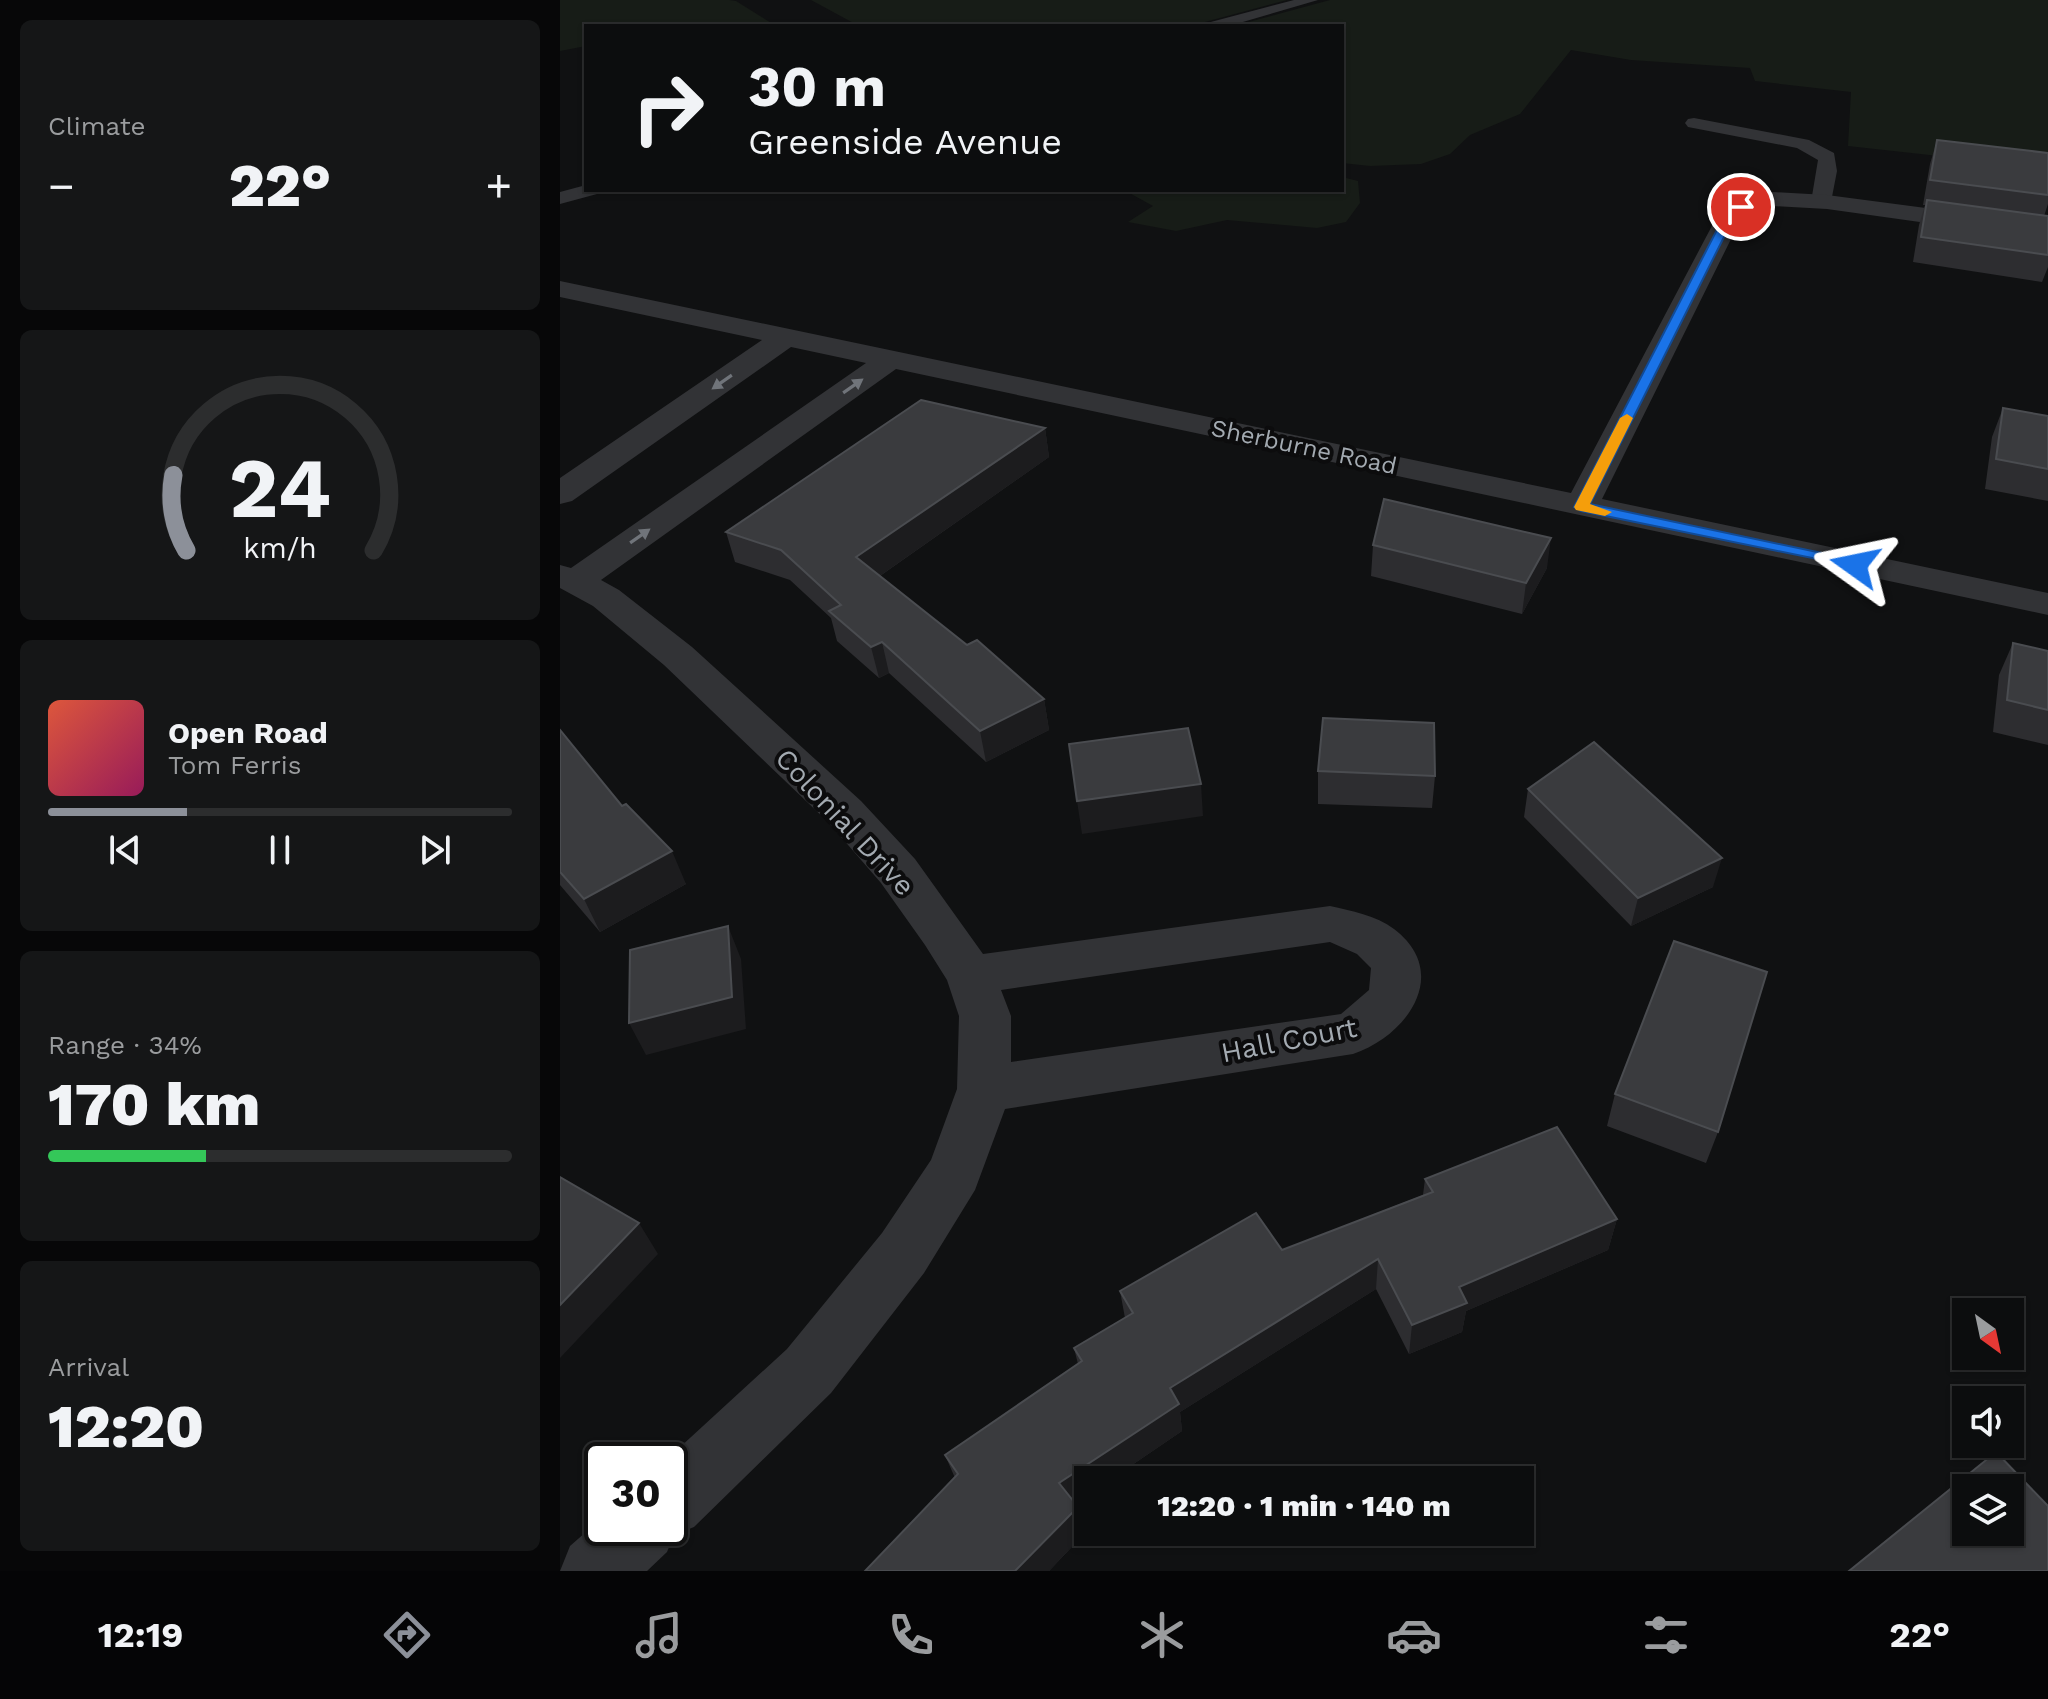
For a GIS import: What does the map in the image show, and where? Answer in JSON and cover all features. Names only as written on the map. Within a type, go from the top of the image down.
[{"type":"street","points":[[1581,507],[1727,222],[1741,207],[1773,199],[1821,202],[2048,232]]},
{"type":"street","name":"Sherburne Road","points":[[560,289],[2048,604]]},
{"type":"street","points":[[560,494],[786,337]]},
{"type":"street","name":"Colonial Drive","points":[[688,1486],[809,1371],[903,1253],[955,1172],[984,1089],[985,1016],[970,975],[898,871],[845,812],[678,656],[606,598],[568,578],[892,358]]},
{"type":"street","name":"Hall Court","points":[[970,975],[1330,924],[1352,927],[1371,936],[1387,950],[1395,967],[1397,987],[1390,1006],[1375,1021],[1353,1033],[984,1089]]},
{"type":"street","points":[[595,1571],[623,1546]]},
{"type":"lane","points":[[1220,24],[1311,0]]},
{"type":"lane","points":[[1694,123],[1792,142],[1827,157],[1821,202]]},
{"type":"lane","points":[[560,198],[584,192]]},
{"type":"shaded area","points":[[560,0],[729,0],[736,1],[773,24],[584,24],[584,46],[560,51]]},
{"type":"shaded area","points":[[811,0],[1287,0],[1197,24],[855,24]]},
{"type":"shaded area","points":[[1330,0],[2048,0],[2048,168],[1848,146],[1851,92],[1755,81],[1750,68],[1631,60],[1571,50],[1520,114],[1470,135],[1450,154],[1421,164],[1370,166],[1344,163],[1344,24],[1241,24]]},
{"type":"shaded area","points":[[1344,178],[1358,181],[1360,203],[1346,222],[1317,228],[1227,220],[1176,231],[1128,222],[1153,206],[1128,192],[1344,192]]},
{"type":"building","points":[[1937,140],[2048,153],[2048,195],[1930,180]]},
{"type":"building","points":[[1927,200],[2048,216],[2048,255],[1921,237]]},
{"type":"building","points":[[921,400],[1045,428],[856,557],[967,645],[977,640],[1044,699],[980,731],[882,642],[871,647],[829,611],[841,605],[781,550],[726,532]]},
{"type":"building","points":[[2003,408],[2048,416],[2048,469],[1996,459]]},
{"type":"building","points":[[1384,499],[1551,538],[1526,583],[1373,545]]},
{"type":"building","points":[[2013,643],[2048,651],[2048,710],[2007,700]]},
{"type":"building","points":[[1323,718],[1434,723],[1435,776],[1318,771]]},
{"type":"building","points":[[1188,728],[1201,784],[1077,801],[1069,744]]},
{"type":"building","points":[[560,730],[622,806],[626,804],[672,851],[584,899],[560,872]]},
{"type":"building","points":[[1594,742],[1722,858],[1638,898],[1528,789]]},
{"type":"building","points":[[728,926],[732,997],[629,1023],[630,950]]},
{"type":"building","points":[[1674,941],[1767,972],[1718,1132],[1615,1094]]},
{"type":"building","points":[[1557,1127],[1617,1219],[1459,1287],[1467,1303],[1412,1325],[1378,1259],[1170,1388],[1179,1404],[1085,1466],[1074,1466],[1074,1473],[1059,1483],[1074,1502],[1074,1511],[1015,1571],[865,1571],[958,1474],[945,1455],[1082,1361],[1074,1348],[1133,1313],[1120,1291],[1256,1213],[1282,1250],[1433,1192],[1425,1179]]},
{"type":"building","points":[[560,1177],[639,1223],[560,1305]]},
{"type":"building","points":[[1989,1458],[2002,1458],[2017,1474],[1969,1474]]},
{"type":"building","points":[[2024,1481],[2048,1506],[2048,1571],[1849,1571],[1952,1488],[1952,1546],[2024,1546]]},
{"type":"slow traffic","points":[[1605,512],[1581,507],[1627,418]]},
{"type":"route","points":[[1741,207],[1727,222],[1581,507],[1855,565]]}]
